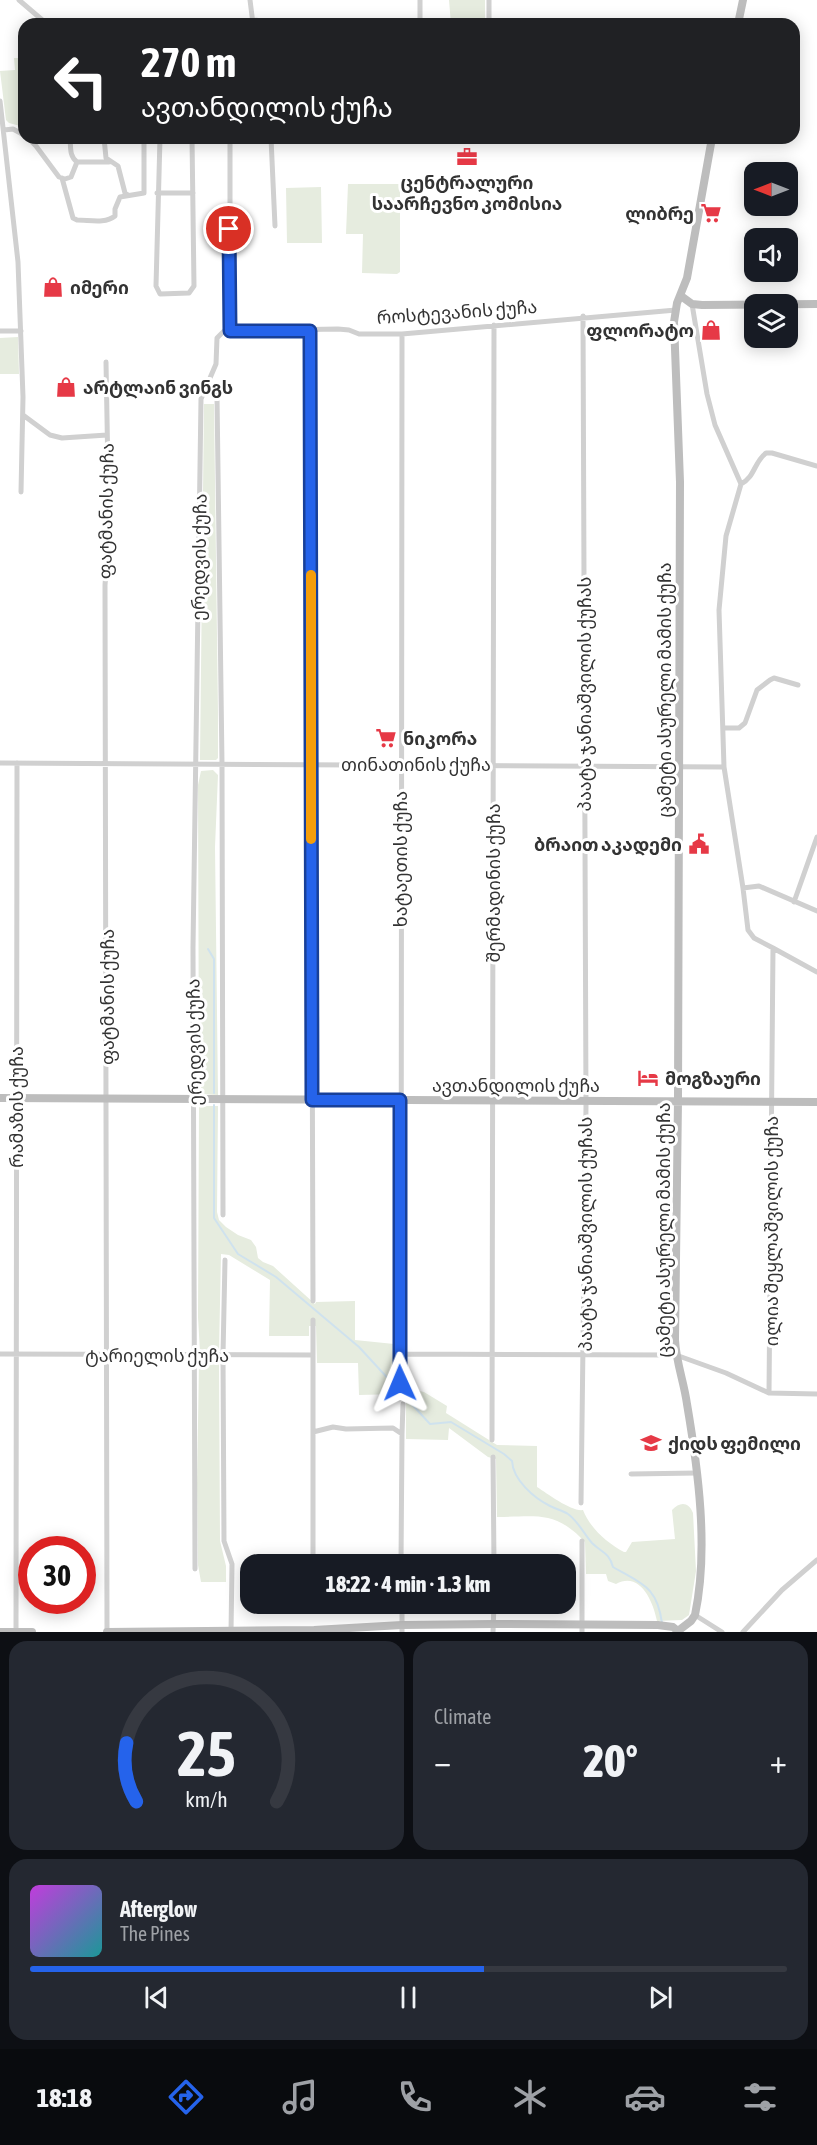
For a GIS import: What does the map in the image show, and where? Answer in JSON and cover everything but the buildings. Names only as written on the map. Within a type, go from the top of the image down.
[{"type":"street","points":[[19,0],[40,18]]},
{"type":"street","points":[[250,0],[252,18]]},
{"type":"street","points":[[420,0],[420,18]]},
{"type":"street","points":[[489,0],[489,18]]},
{"type":"street","points":[[739,18],[743,0]]},
{"type":"street","points":[[0,101],[18,262],[23,415],[21,492]]},
{"type":"street","points":[[4,130],[14,129],[18,131]]},
{"type":"street","points":[[34,144],[59,177],[65,179],[71,177],[77,162]]},
{"type":"street","points":[[70,144],[73,159],[77,162],[115,163],[120,170],[125,193],[128,195]]},
{"type":"street","points":[[104,144],[109,162]]},
{"type":"street","points":[[144,144],[144,193]]},
{"type":"street","points":[[160,144],[157,291],[160,294],[186,294],[191,292],[194,286],[192,144]]},
{"type":"street","points":[[208,381],[216,364],[217,338],[220,333],[230,331],[230,144]]},
{"type":"street","points":[[272,144],[274,226]]},
{"type":"street","name":"ცამეტი ასურელი მამის ქუჩა","points":[[695,1615],[701,1570],[697,1473],[687,1401],[676,1355],[680,482],[674,322],[687,278],[711,144]]},
{"type":"street","points":[[62,178],[73,218],[77,220],[107,221],[112,219],[120,197],[144,193],[157,200]]},
{"type":"street","points":[[158,193],[193,193]]},
{"type":"street","points":[[681,296],[692,304],[817,304]]},
{"type":"street","points":[[692,304],[710,405],[741,484]]},
{"type":"street","name":"როსტევანის ქუჩა","points":[[230,331],[338,329],[359,334],[402,334],[583,316],[676,310]]},
{"type":"street","name":"პაატა ჯანიაშვილის ქუჩას","points":[[581,1503],[586,1100],[583,316]]},
{"type":"street","name":"შერმადინის ქუჩა","points":[[492,1440],[494,325]]},
{"type":"street","points":[[0,331],[21,331]]},
{"type":"street","points":[[310,331],[314,1301]]},
{"type":"street","name":"ხატაეთის ქუჩა","points":[[400,1383],[402,334]]},
{"type":"street","name":"ფატმანის ქუჩა","points":[[106,362],[109,530],[105,585],[107,1632]]},
{"type":"street","name":"ერედვის ქუჩა","points":[[195,1569],[193,948],[201,399],[208,381]]},
{"type":"street","name":"ერედვის ქუჩა","points":[[208,381],[218,397],[223,1215]]},
{"type":"street","points":[[23,415],[44,431],[62,438],[107,435]]},
{"type":"street","points":[[817,466],[766,453],[757,463],[753,475],[741,484],[726,536],[719,610],[723,766],[748,930],[754,938],[817,972]]},
{"type":"street","points":[[723,728],[740,728],[745,723],[757,690],[770,680],[774,678],[798,685]]},
{"type":"street","name":"თინათინის ქუჩა","points":[[0,763],[723,766]]},
{"type":"street","name":"რამაზის ქუჩა","points":[[16,1632],[17,763]]},
{"type":"street","points":[[794,902],[817,837]]},
{"type":"street","points":[[743,888],[759,886],[817,911]]},
{"type":"street","name":"ილია შეყლაშვილის ქუჩა","points":[[769,1393],[773,948]]},
{"type":"street","name":"ავთანდილის ქუჩა","points":[[0,1098],[817,1102]]},
{"type":"street","points":[[225,1260],[224,1541],[232,1564],[232,1631]]},
{"type":"street","points":[[313,1320],[313,1554]]},
{"type":"street","name":"ტარიელის ქუჩა","points":[[0,1354],[313,1355]]},
{"type":"street","points":[[400,1354],[676,1355],[726,1373],[769,1393],[817,1394]]},
{"type":"street","points":[[401,1554],[403,1404]]},
{"type":"street","points":[[313,1432],[333,1427],[393,1428],[402,1434]]},
{"type":"street","points":[[493,1457],[494,1554]]},
{"type":"street","points":[[631,1474],[697,1473]]},
{"type":"street","points":[[582,1541],[582,1628]]},
{"type":"street","points":[[743,1632],[782,1590],[817,1560]]},
{"type":"street","points":[[107,1632],[582,1628],[663,1625],[678,1631],[695,1615],[722,1632]]},
{"type":"street","points":[[0,1632],[32,1632]]},
{"type":"shaded area","points":[[449,0],[485,0],[485,18],[450,18]]},
{"type":"shaded area","points":[[14,58],[18,58],[18,125],[6,120],[0,71],[15,70]]},
{"type":"shaded area","points":[[348,184],[400,184],[400,272],[397,274],[362,273],[363,234],[346,234]]},
{"type":"shaded area","points":[[321,187],[322,243],[287,243],[286,188]]},
{"type":"shaded area","points":[[18,337],[19,374],[0,374],[0,338]]},
{"type":"shaded area","points":[[204,404],[214,404],[218,713],[218,758],[216,760],[200,760]]},
{"type":"shaded area","points":[[213,770],[218,775],[215,847],[218,1095],[199,1094],[198,785],[201,771]]},
{"type":"shaded area","points":[[199,1106],[218,1106],[217,1212],[219,1220],[238,1235],[251,1240],[256,1247],[258,1258],[273,1266],[315,1304],[316,1302],[355,1301],[355,1340],[394,1344],[396,1382],[407,1388],[424,1392],[447,1406],[446,1413],[497,1445],[537,1446],[537,1487],[567,1505],[583,1510],[590,1523],[600,1534],[624,1552],[632,1542],[675,1539],[672,1510],[681,1504],[689,1507],[693,1513],[696,1571],[689,1615],[682,1620],[657,1621],[649,1597],[632,1581],[616,1584],[608,1581],[606,1574],[586,1574],[585,1542],[555,1520],[535,1516],[497,1517],[496,1459],[488,1457],[449,1428],[448,1440],[406,1439],[406,1401],[399,1394],[359,1395],[358,1363],[317,1363],[316,1326],[309,1326],[309,1336],[269,1336],[270,1280],[229,1255],[221,1254],[219,1352],[200,1352],[198,1317]]},
{"type":"shaded area","points":[[216,1361],[219,1363],[220,1541],[226,1566],[226,1582],[201,1582],[198,1565],[197,1484],[199,1363]]},
{"type":"waterway","points":[[208,949],[214,959],[214,1093]]},
{"type":"waterway","points":[[214,1105],[214,1218],[238,1254],[276,1277],[359,1347],[430,1424],[451,1422],[504,1454],[512,1461],[516,1475],[531,1493],[544,1503],[572,1517],[592,1543],[607,1555],[613,1567],[647,1588],[656,1601],[662,1623]]},
{"type":"slow traffic","points":[[311,575],[311,839]]},
{"type":"place","name":"ცენტრალური საარჩევნო კომისია","points":[[467,157]]},
{"type":"place","name":"ლიბრე","points":[[711,213]]},
{"type":"place","name":"იმერი","points":[[53,287]]},
{"type":"place","name":"ფლორატო","points":[[711,330]]},
{"type":"place","name":"არტლაინ ვინგს","points":[[66,387]]},
{"type":"place","name":"ნიკორა","points":[[386,738]]},
{"type":"place","name":"ბრაით აკადემი","points":[[699,844]]},
{"type":"place","name":"მოგზაური","points":[[648,1078]]},
{"type":"place","name":"ქიდს ფემილი","points":[[651,1443]]},
{"type":"route","points":[[229,229],[230,331],[310,331],[312,1100],[400,1100],[400,1383]]}]
